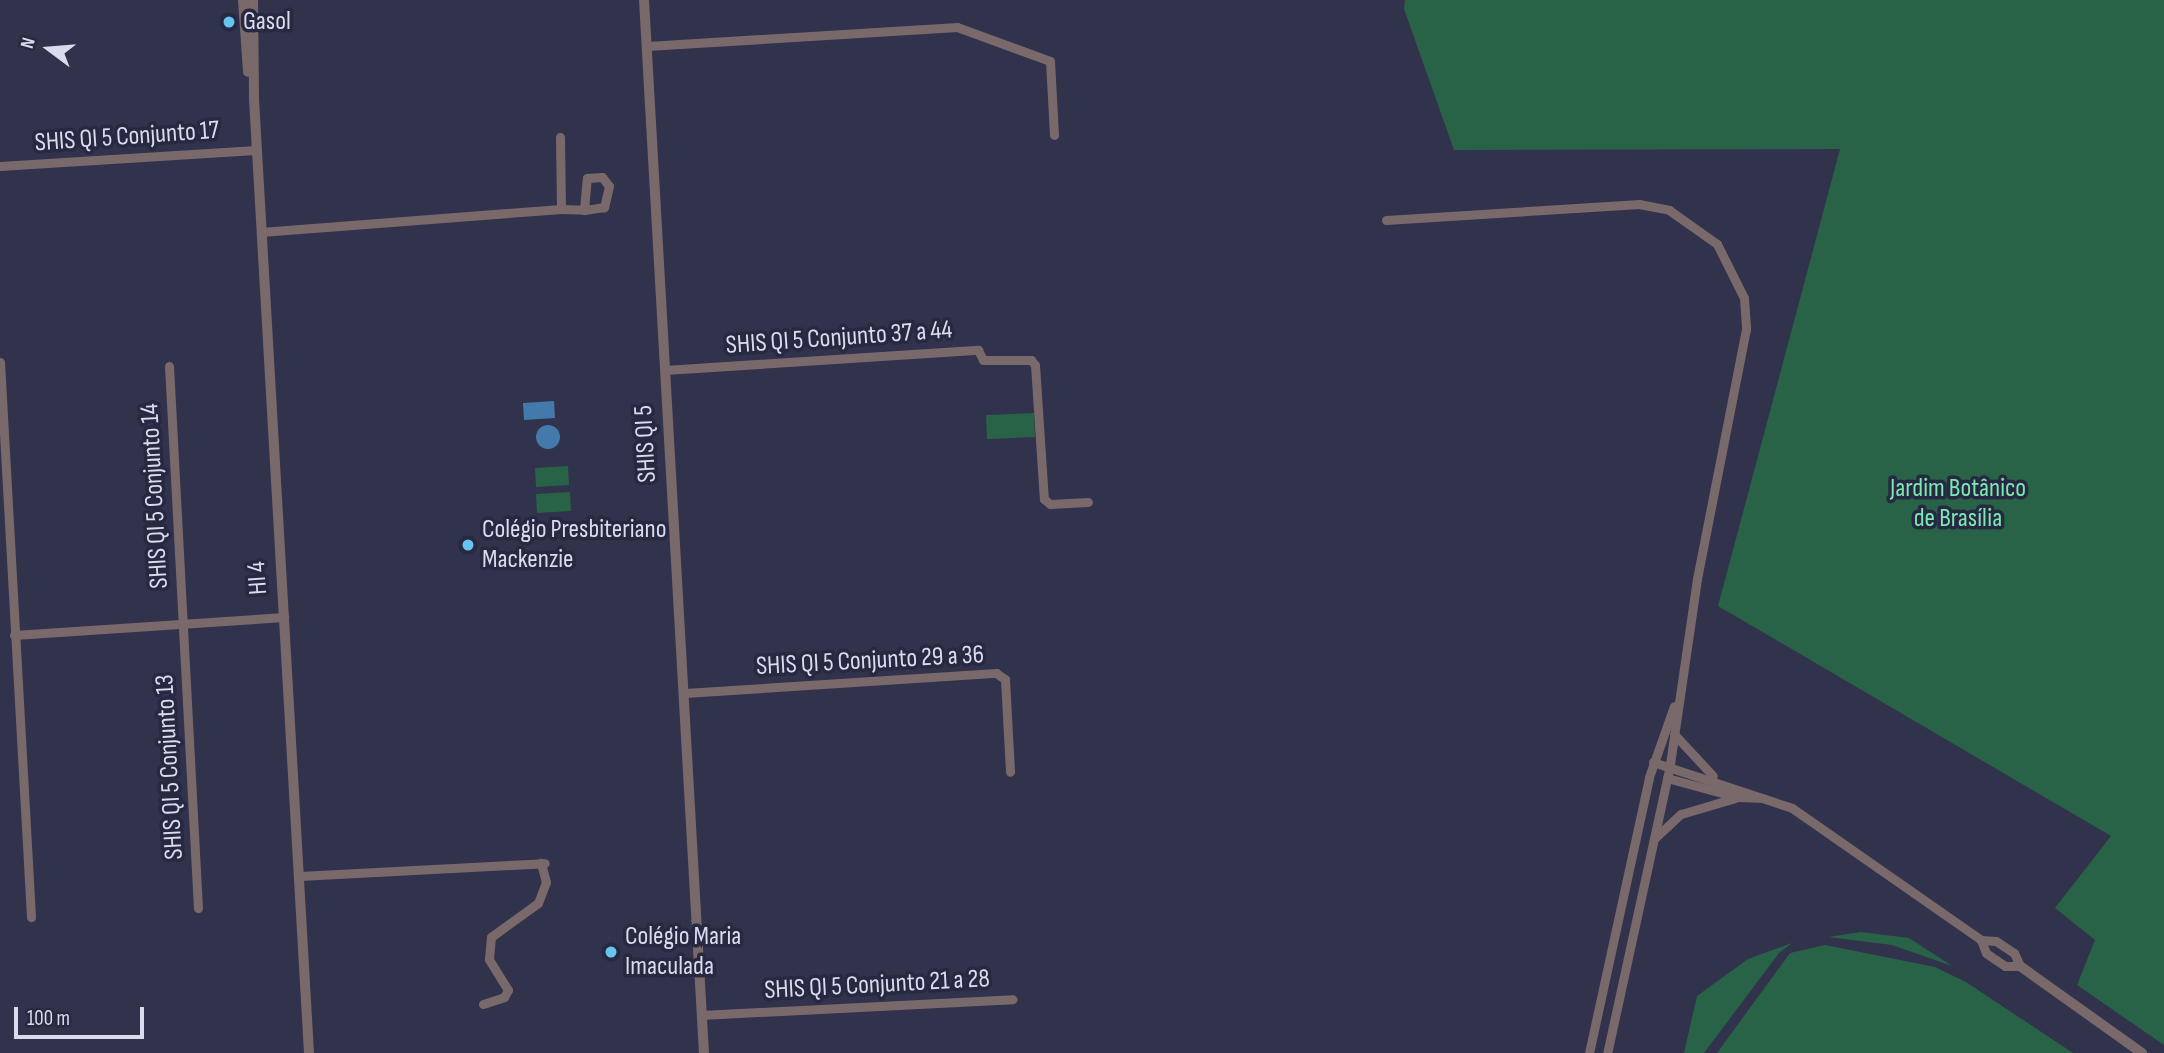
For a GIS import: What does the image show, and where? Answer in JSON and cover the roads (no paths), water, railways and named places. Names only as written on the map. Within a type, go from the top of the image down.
[{"type":"street","name":"HI 4","points":[[243,0],[254,99]]},
{"type":"street","name":"HI 4","points":[[253,0],[254,99],[261,232],[309,1053]]},
{"type":"street","name":"SHIS QI 5","points":[[644,0],[704,1053]]},
{"type":"street","points":[[647,46],[957,27],[1051,61],[1054,135]]},
{"type":"street","points":[[560,137],[561,209]]},
{"type":"street","name":"SHIS QI 5 Conjunto 17","points":[[0,166],[257,149]]},
{"type":"street","points":[[1386,220],[1639,205],[1669,211],[1717,244],[1745,299],[1746,329],[1678,695],[1670,765],[1607,1053]]},
{"type":"street","points":[[261,232],[584,209]]},
{"type":"street","name":"SHIS QI 5 Conjunto 37 a 44","points":[[665,370],[978,351],[983,360],[1031,360],[1035,365],[1044,499],[1051,505],[1088,502]]},
{"type":"street","points":[[0,362],[31,917]]},
{"type":"street","name":"SHIS QI 5 Conjunto 14","points":[[169,366],[183,624]]},
{"type":"street","points":[[14,635],[284,617]]},
{"type":"street","name":"SHIS QI 5 Conjunto 13","points":[[183,624],[198,908]]},
{"type":"street","name":"SHIS QI 5 Conjunto 29 a 36","points":[[685,693],[996,673],[1005,679],[1010,772]]},
{"type":"street","points":[[1589,1053],[1653,762],[1678,695]]},
{"type":"street","points":[[1674,734],[1694,761],[1717,780]]},
{"type":"street","points":[[1653,762],[1717,780],[1792,808],[1981,940],[1996,941],[2014,954],[2020,966],[2143,1053]]},
{"type":"street","points":[[1667,778],[1737,797],[1770,798]]},
{"type":"street","points":[[1653,841],[1681,814],[1737,797]]},
{"type":"street","points":[[300,876],[543,863],[546,882],[538,903],[491,937],[489,959],[508,990],[504,997],[483,1004]]},
{"type":"street","points":[[1981,940],[1986,953],[2005,966],[2020,966]]},
{"type":"street","name":"SHIS QI 5 Conjunto 21 a 28","points":[[702,1015],[1013,999]]},
{"type":"water","points":[[554,401],[555,418],[524,420],[523,403]]},
{"type":"water","points":[[548,425],[556,429],[560,437],[556,445],[548,449],[540,445],[536,437],[540,429]]},
{"type":"place","name":"Gasol","points":[[229,22]]},
{"type":"place","name":"Colégio Presbiteriano Mackenzie","points":[[468,545]]},
{"type":"place","name":"Colégio Maria Imaculada","points":[[611,952]]},
{"type":"park label","name":"Jardim Botânico de Brasília","points":[[1958,504]]}]
